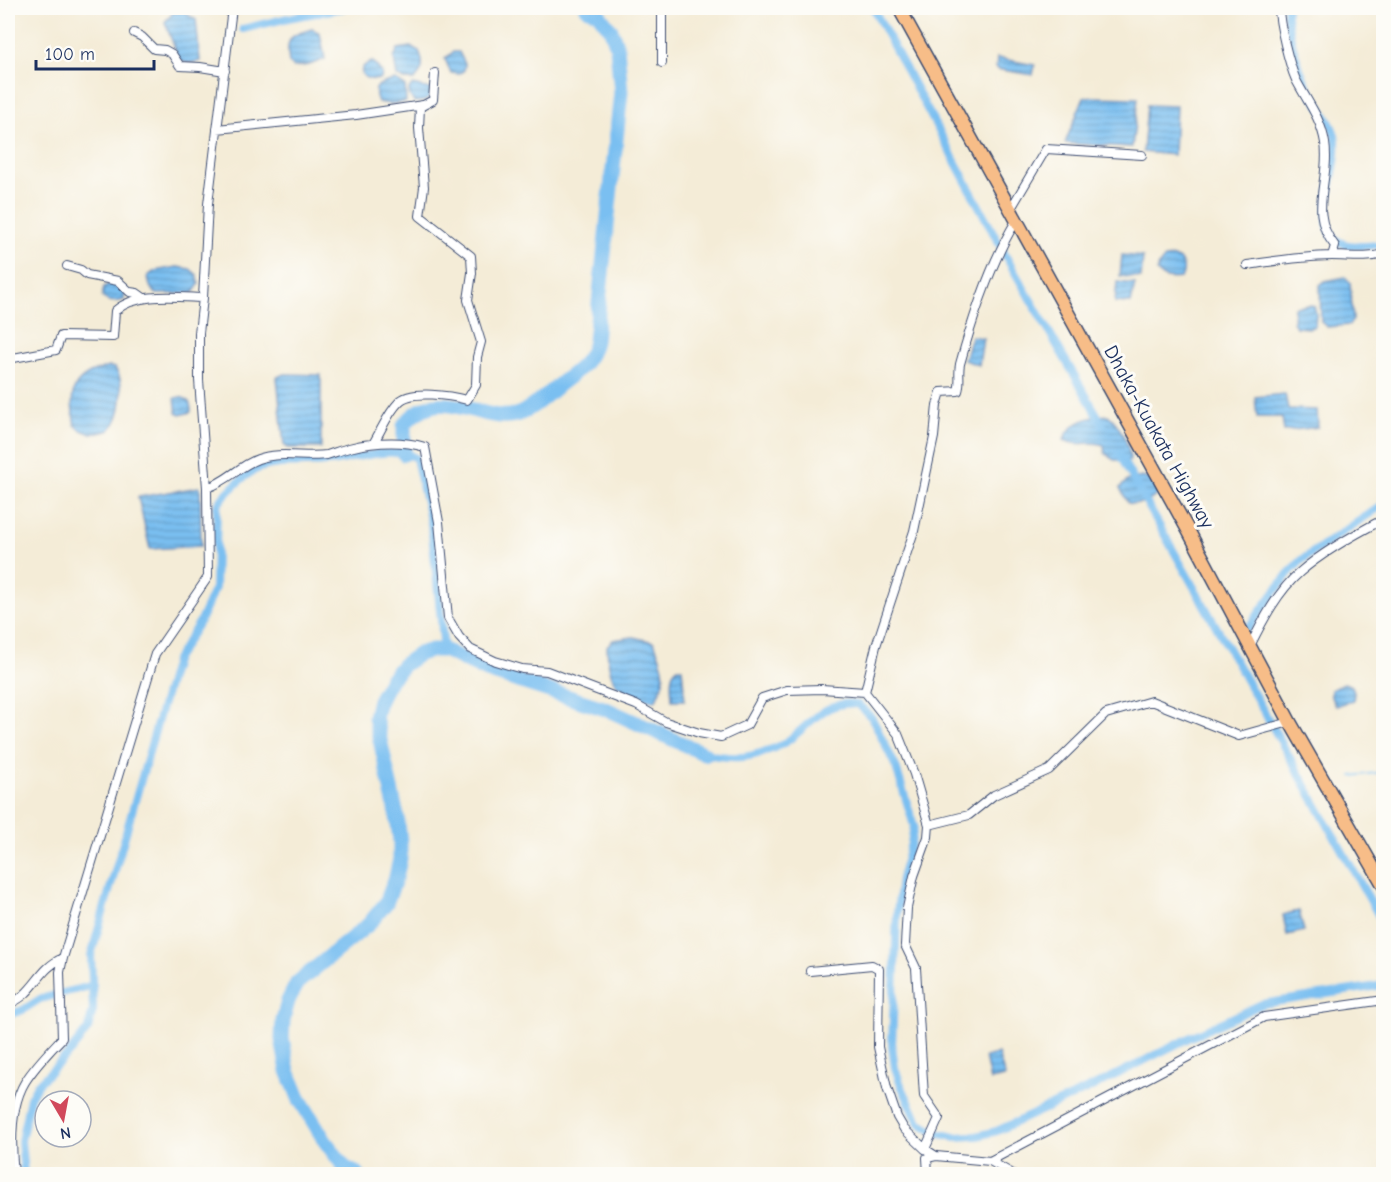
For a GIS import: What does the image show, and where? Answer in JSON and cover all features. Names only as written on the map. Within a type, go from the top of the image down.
[{"type":"main road","name":"Dhaka-Kuakata Highway","points":[[899,8],[1188,530],[1290,722],[1383,886]]},
{"type":"street","points":[[14,1174],[13,1135],[16,1108],[24,1083],[62,1038],[60,972],[63,958],[155,654],[208,577],[207,488],[199,380],[199,333],[208,204],[231,8]]},
{"type":"street","points":[[662,8],[662,63]]},
{"type":"street","points":[[1279,8],[1281,27],[1295,76],[1316,113],[1324,137],[1326,162],[1320,208],[1325,233],[1335,246],[1332,256]]},
{"type":"street","points":[[134,33],[154,49],[165,50],[171,54],[180,66],[225,71]]},
{"type":"street","points":[[217,129],[356,115],[423,105],[433,100],[435,73]]},
{"type":"street","points":[[374,442],[400,400],[409,396],[430,395],[452,396],[467,400],[476,385],[477,357],[481,342],[468,300],[472,273],[471,256],[420,216],[424,187],[419,128],[420,106],[423,105]]},
{"type":"street","points":[[865,693],[876,646],[914,531],[941,392],[958,391],[959,366],[1000,247],[1046,149],[1142,155]]},
{"type":"street","points":[[1247,265],[1292,258],[1332,256],[1372,258],[1383,254]]},
{"type":"street","points":[[67,266],[87,274],[118,281],[130,292],[144,298]]},
{"type":"street","points":[[8,359],[56,350],[61,336],[113,337],[114,311],[120,306],[144,298],[203,298]]},
{"type":"street","points":[[207,488],[221,484],[258,459],[272,456],[327,454],[374,442],[409,442],[425,447],[439,522],[448,618],[459,637],[470,649],[495,662],[522,669],[548,671],[636,705],[666,722],[699,733],[721,737],[747,724],[762,698],[787,690],[822,689],[865,693],[898,734],[914,774],[929,825],[928,837],[914,876],[907,908],[905,945],[916,968],[924,1096],[939,1118],[925,1149]]},
{"type":"street","points":[[1250,646],[1273,605],[1299,573],[1324,554],[1383,519]]},
{"type":"street","points":[[929,825],[969,815],[994,795],[1049,770],[1106,714],[1151,701],[1239,736],[1290,722]]},
{"type":"street","points":[[8,1004],[20,1000],[51,963],[63,958]]},
{"type":"street","points":[[810,971],[872,965],[879,969],[878,1047],[887,1088],[897,1117],[904,1129],[925,1149],[936,1155],[990,1161],[1013,1174]]},
{"type":"street","points":[[990,1161],[1264,1017],[1383,1000]]},
{"type":"street","points":[[928,1174],[927,1158],[936,1155]]},
{"type":"water","points":[[184,12],[196,20],[200,61],[188,63],[180,60],[165,22],[173,13]]},
{"type":"water","points":[[312,29],[320,33],[325,59],[309,65],[294,67],[289,63],[290,39]]},
{"type":"water","points":[[411,47],[419,51],[422,67],[414,80],[405,80],[397,76],[394,58],[398,49]]},
{"type":"water","points":[[453,52],[459,52],[465,64],[464,70],[459,74],[451,73],[445,59]]},
{"type":"water","points":[[997,58],[1035,65],[1033,75],[996,69]]},
{"type":"water","points":[[373,62],[382,73],[381,79],[368,79],[362,73],[363,67]]},
{"type":"water","points":[[396,80],[405,86],[406,102],[389,104],[378,102],[376,88]]},
{"type":"water","points":[[413,85],[430,89],[430,97],[424,101],[414,102],[409,89]]},
{"type":"water","points":[[1084,97],[1138,98],[1132,147],[1065,143]]},
{"type":"water","points":[[1147,105],[1176,106],[1174,155],[1143,152]]},
{"type":"water","points":[[1122,255],[1143,257],[1141,278],[1120,276]]},
{"type":"water","points":[[1173,257],[1180,260],[1182,264],[1181,278],[1165,278],[1157,272],[1159,265],[1165,258]]},
{"type":"water","points":[[177,267],[190,269],[197,275],[199,284],[193,293],[157,294],[150,286],[148,276],[155,271]]},
{"type":"water","points":[[1345,277],[1350,282],[1353,320],[1349,325],[1327,327],[1321,322],[1320,285],[1325,281]]},
{"type":"water","points":[[1117,282],[1135,284],[1131,303],[1115,302]]},
{"type":"water","points":[[109,284],[117,285],[122,289],[125,293],[124,300],[112,302],[102,297],[104,287]]},
{"type":"water","points":[[1314,306],[1316,313],[1315,326],[1296,327],[1293,321],[1294,307]]},
{"type":"water","points":[[971,336],[983,338],[979,365],[964,360]]},
{"type":"water","points":[[109,367],[115,368],[121,382],[121,400],[117,417],[110,430],[96,433],[83,431],[75,425],[73,413],[73,394],[76,386],[87,375]]},
{"type":"water","points":[[285,374],[321,375],[321,448],[288,448],[284,445],[277,377]]},
{"type":"water","points":[[1285,394],[1288,409],[1317,410],[1318,427],[1284,431],[1282,417],[1257,417],[1255,397]]},
{"type":"water","points":[[180,397],[189,402],[191,412],[180,415],[177,413],[175,398]]},
{"type":"water","points":[[1108,415],[1123,435],[1130,460],[1114,460],[1105,453],[1104,445],[1099,443],[1075,443],[1064,440],[1076,424],[1094,417]]},
{"type":"water","points":[[1142,477],[1154,481],[1159,491],[1146,502],[1128,503],[1120,488],[1127,481]]},
{"type":"water","points":[[200,487],[201,546],[150,549],[138,497]]},
{"type":"water","points":[[633,637],[654,642],[660,658],[664,672],[662,685],[655,701],[624,691],[613,679],[607,646],[613,640]]},
{"type":"water","points":[[678,668],[682,668],[685,700],[672,700],[672,678]]},
{"type":"water","points":[[1344,683],[1352,686],[1353,700],[1336,706],[1331,697],[1331,690]]},
{"type":"water","points":[[1299,911],[1304,931],[1287,935],[1283,915]]},
{"type":"water","points":[[998,1054],[1005,1077],[990,1080],[985,1057]]},
{"type":"waterway","points":[[243,29],[343,8]]},
{"type":"waterway","points":[[404,454],[404,425],[418,412],[432,406],[446,404],[502,416],[522,413],[578,370],[587,360],[593,348],[621,92],[617,47],[611,30],[598,13],[587,8]]},
{"type":"waterway","points":[[873,8],[1010,264],[1103,425]]},
{"type":"waterway","points":[[1287,8],[1290,37],[1301,70],[1335,135],[1335,160],[1327,213],[1332,235],[1336,240],[1348,245],[1384,244]]},
{"type":"waterway","points":[[1118,452],[1384,925]]},
{"type":"waterway","points":[[24,1174],[21,1141],[30,1098],[37,1085],[71,1051],[88,1029],[93,1010],[91,955],[175,661],[200,621],[215,588],[217,507],[224,496],[249,474],[268,466],[330,462],[384,453],[406,454],[416,458],[431,523],[444,650]]},
{"type":"waterway","points":[[1248,628],[1288,574],[1303,559],[1384,504]]},
{"type":"waterway","points":[[358,1174],[345,1168],[325,1141],[299,1098],[288,1071],[282,1039],[283,1020],[288,1001],[297,983],[369,924],[386,903],[396,877],[400,859],[397,816],[375,717],[379,700],[391,679],[403,665],[419,654],[432,650],[444,650],[487,671],[606,709],[705,754]]},
{"type":"waterway","points":[[705,754],[745,757],[780,746],[827,709],[836,705],[858,704],[872,718],[896,767],[914,826],[901,879],[897,913],[892,1046],[895,1068],[920,1123],[936,1133],[955,1137],[977,1136],[997,1131],[1262,1004],[1384,985]]},
{"type":"waterway","points":[[1352,776],[1384,772]]},
{"type":"waterway","points":[[8,1015],[23,1010],[40,999],[93,985]]},
{"type":"waterway","points":[[339,1174],[345,1168]]}]
